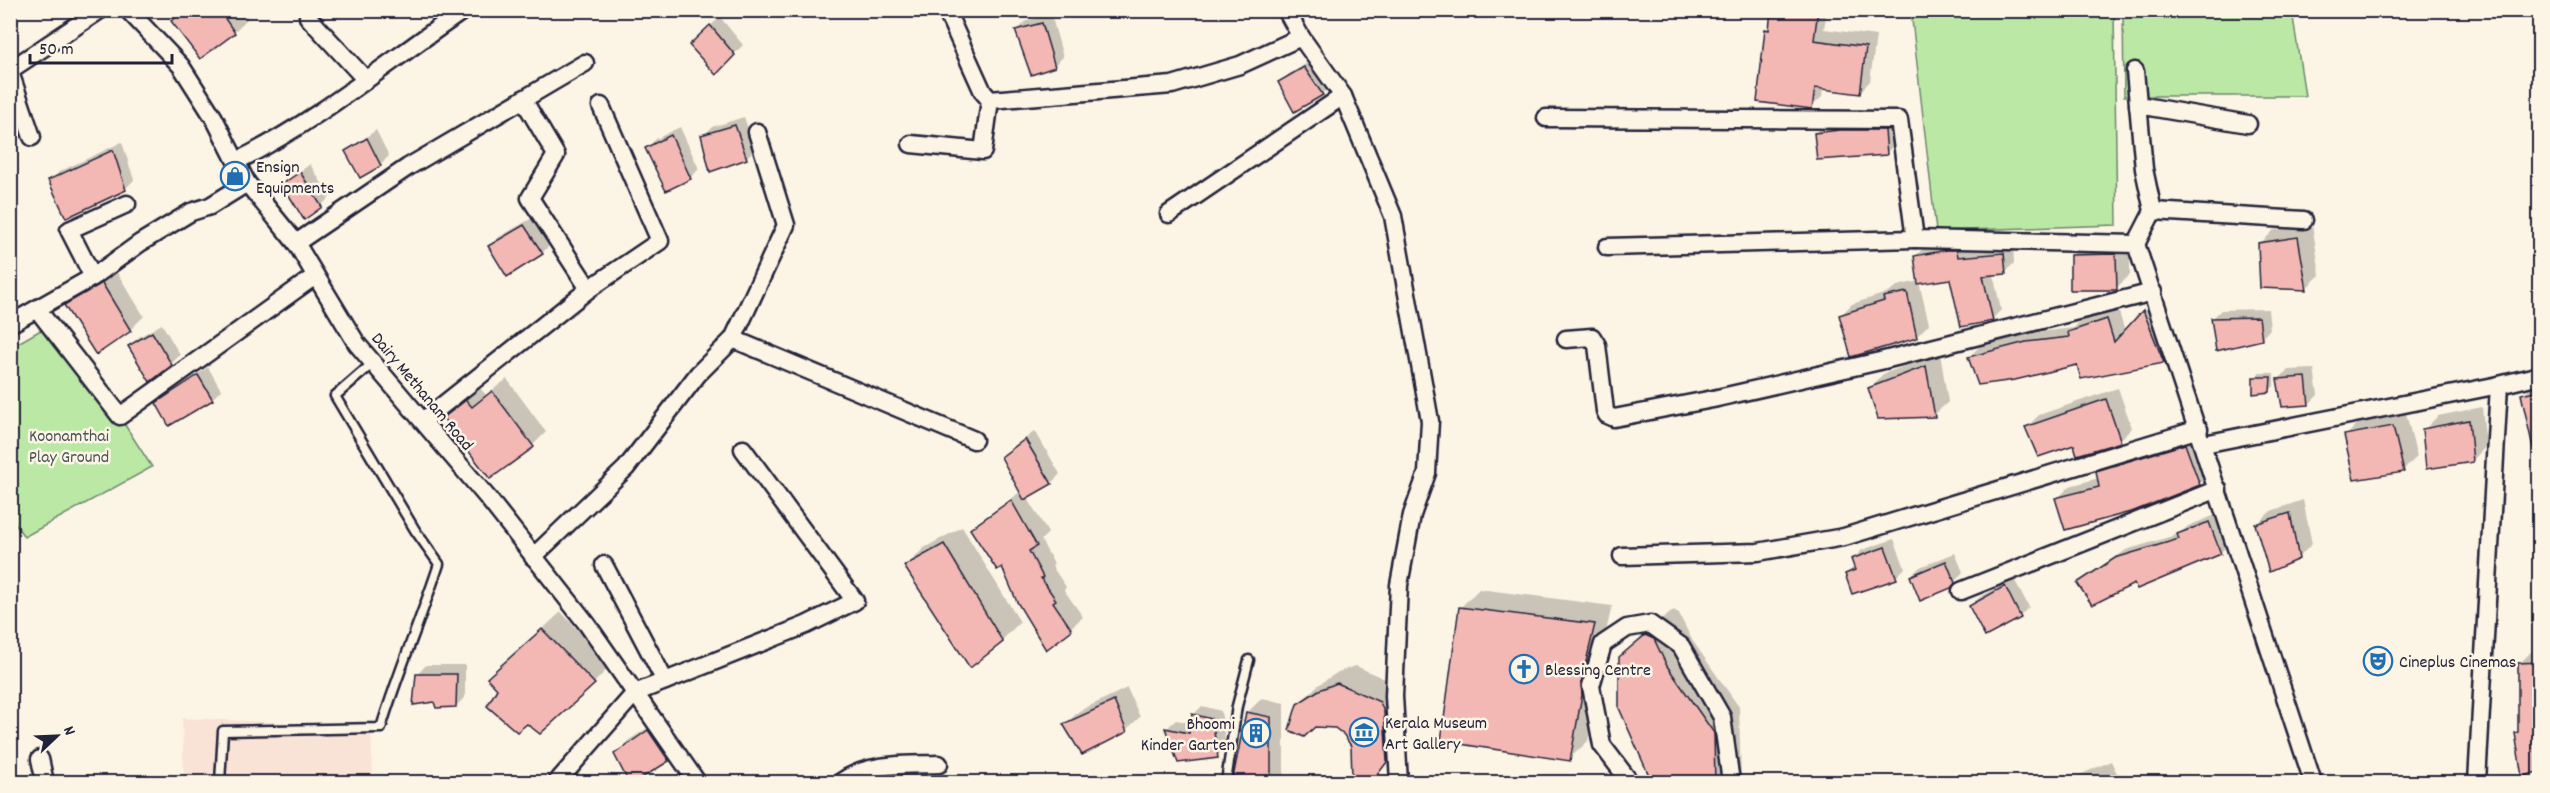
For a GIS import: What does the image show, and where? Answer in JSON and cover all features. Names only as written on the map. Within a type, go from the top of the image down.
[{"type":"street","points":[[32,137],[10,71],[100,10]]},
{"type":"street","name":"Dairy Methanam Road","points":[[128,10],[181,66],[214,118],[247,183],[296,243],[357,344],[424,420],[587,624],[697,783]]},
{"type":"street","points":[[911,144],[983,151],[990,100],[983,92],[946,10]]},
{"type":"street","points":[[1286,10],[1301,38],[1343,96],[1393,216],[1430,422],[1427,473],[1412,515],[1399,585],[1394,696],[1399,783]]},
{"type":"street","points":[[237,161],[278,140],[366,80],[453,14]]},
{"type":"street","points":[[308,16],[366,80]]},
{"type":"street","points":[[990,100],[1172,85],[1240,64],[1301,38]]},
{"type":"street","points":[[296,243],[408,166],[585,63]]},
{"type":"street","points":[[2135,71],[2144,169],[2153,211],[2136,243],[2313,783]]},
{"type":"street","points":[[1169,214],[1343,96]]},
{"type":"street","points":[[523,99],[556,155],[530,198],[589,289]]},
{"type":"street","points":[[2138,105],[2248,124]]},
{"type":"street","points":[[424,420],[589,289],[660,241],[601,106]]},
{"type":"street","points":[[1546,118],[1899,120],[1915,239]]},
{"type":"street","points":[[533,557],[626,468],[698,374],[733,339],[786,225],[757,132]]},
{"type":"street","points":[[10,324],[93,277],[150,237],[191,212],[210,206],[247,183]]},
{"type":"street","points":[[93,277],[69,231],[127,204]]},
{"type":"street","points":[[2153,211],[2304,220]]},
{"type":"street","points":[[1607,247],[1915,239],[2136,243]]},
{"type":"street","points":[[37,309],[120,417],[315,276]]},
{"type":"street","points":[[1566,339],[1592,337],[1598,353],[1606,415],[1614,418],[1713,399],[1880,361],[2153,291]]},
{"type":"street","points":[[733,339],[974,440]]},
{"type":"street","points":[[1622,556],[1758,552],[1844,537],[2201,436],[2499,385],[2540,375]]},
{"type":"street","points":[[2478,783],[2499,385]]},
{"type":"street","points":[[557,783],[635,693],[806,625],[855,601],[743,449]]},
{"type":"street","points":[[1961,591],[2218,489]]},
{"type":"street","points":[[604,565],[665,681]]},
{"type":"street","points":[[1630,783],[1602,745],[1592,686],[1603,644],[1627,628],[1650,624],[1681,646],[1722,717],[1731,783]]},
{"type":"street","points":[[40,759],[45,783]]},
{"type":"street","points":[[841,783],[849,776],[890,765],[939,765]]},
{"type":"lane","points":[[220,783],[223,731],[381,728],[400,667],[415,636],[439,564],[415,530],[335,396],[373,363]]},
{"type":"lane","points":[[1226,783],[1237,706],[1249,660]]},
{"type":"shaded area","points":[[182,718],[371,727],[373,782],[184,782]]},
{"type":"green space","points":[[1911,11],[2114,11],[2117,225],[1936,231]]},
{"type":"green space","points":[[2123,11],[2292,11],[2305,96],[2124,96]]},
{"type":"green space","name":"Koonamthai Play Ground","points":[[53,323],[107,397],[152,467],[24,537],[11,517],[11,347]]},
{"type":"building","points":[[187,10],[219,10],[235,33],[200,59],[171,21]]},
{"type":"building","points":[[1771,10],[1818,10],[1814,40],[1866,47],[1860,94],[1815,88],[1812,109],[1757,102],[1765,29],[1769,30]]},
{"type":"building","points":[[1042,23],[1055,67],[1031,75],[1015,30]]},
{"type":"building","points":[[710,25],[735,55],[716,75],[689,45]]},
{"type":"building","points":[[1304,67],[1323,95],[1294,112],[1278,82]]},
{"type":"building","points":[[735,125],[747,159],[710,172],[701,135]]},
{"type":"building","points":[[1840,130],[1885,130],[1887,155],[1817,160],[1814,133]]},
{"type":"building","points":[[671,135],[691,179],[666,191],[645,148]]},
{"type":"building","points":[[367,138],[381,166],[360,178],[345,151]]},
{"type":"building","points":[[113,150],[126,190],[66,218],[48,180]]},
{"type":"building","points":[[300,172],[322,207],[304,220],[282,184]]},
{"type":"building","points":[[524,225],[543,254],[507,277],[488,246]]},
{"type":"building","points":[[2298,237],[2307,290],[2260,288],[2258,243]]},
{"type":"building","points":[[1957,250],[1958,257],[2004,253],[2006,274],[1983,276],[1993,321],[1961,327],[1950,279],[1918,284],[1914,256]]},
{"type":"building","points":[[2116,254],[2117,290],[2070,290],[2070,255]]},
{"type":"building","points":[[102,283],[131,331],[96,355],[64,305]]},
{"type":"building","points":[[1907,292],[1917,338],[1851,357],[1839,315],[1884,301],[1883,297]]},
{"type":"building","points":[[2143,310],[2164,363],[2081,379],[2077,365],[2015,380],[1978,385],[1968,357],[2026,342],[2069,337],[2068,332],[2107,319],[2114,342]]},
{"type":"building","points":[[2259,317],[2262,340],[2216,351],[2211,318]]},
{"type":"building","points":[[152,332],[172,365],[150,382],[128,346]]},
{"type":"building","points":[[1926,366],[1935,417],[1878,419],[1868,388]]},
{"type":"building","points":[[198,375],[213,400],[169,426],[156,403]]},
{"type":"building","points":[[2253,377],[2271,377],[2270,392],[2253,394]]},
{"type":"building","points":[[2306,377],[2309,405],[2282,407],[2277,379]]},
{"type":"building","points":[[2540,390],[2540,448],[2533,448],[2521,394]]},
{"type":"building","points":[[492,391],[534,447],[490,479],[443,418],[466,400],[472,407]]},
{"type":"building","points":[[2106,399],[2121,442],[2077,455],[2074,445],[2038,457],[2025,427]]},
{"type":"building","points":[[2469,420],[2473,462],[2426,469],[2422,429]]},
{"type":"building","points":[[2393,426],[2404,472],[2354,480],[2344,435]]},
{"type":"building","points":[[1025,439],[1052,484],[1024,500],[1001,457]]},
{"type":"building","points":[[2185,444],[2200,485],[2134,511],[2065,530],[2055,498],[2099,487],[2096,471]]},
{"type":"building","points":[[1011,500],[1037,546],[1029,551],[1043,577],[1041,578],[1056,600],[1053,602],[1072,630],[1046,650],[1017,602],[1002,567],[997,570],[970,529]]},
{"type":"building","points":[[2290,513],[2299,559],[2269,572],[2255,524]]},
{"type":"building","points":[[2209,522],[2221,554],[2137,589],[2134,584],[2092,605],[2077,583],[2115,558],[2179,539],[2177,534]]},
{"type":"building","points":[[944,544],[1003,642],[970,668],[904,566]]},
{"type":"building","points":[[1885,547],[1897,579],[1852,594],[1845,574],[1855,570],[1851,559]]},
{"type":"building","points":[[1946,561],[1955,583],[1951,588],[1920,601],[1910,576]]},
{"type":"building","points":[[2005,586],[2021,618],[1985,637],[1969,606]]},
{"type":"building","points":[[1459,607],[1595,624],[1581,683],[1582,695],[1570,761],[1441,741]]},
{"type":"building","points":[[542,629],[595,684],[540,734],[527,724],[517,732],[487,706],[497,689],[487,678]]},
{"type":"building","points":[[1645,635],[1654,639],[1667,666],[1714,733],[1715,783],[1653,783],[1646,769],[1619,708],[1619,657]]},
{"type":"building","points":[[2540,662],[2540,771],[2522,777],[2515,733],[2518,732],[2518,663]]},
{"type":"building","points":[[416,674],[457,674],[456,707],[436,708],[434,702],[413,705]]},
{"type":"building","name":"Kerala Museum Art Gallery","points":[[1337,683],[1380,702],[1384,712],[1387,762],[1371,783],[1352,779],[1351,746],[1344,735],[1335,728],[1315,727],[1304,737],[1289,730],[1297,704],[1319,690]]},
{"type":"building","points":[[1114,701],[1127,732],[1082,755],[1063,724]]},
{"type":"building","name":"Bhoomi Kinder Garten","points":[[1246,712],[1271,717],[1271,783],[1232,783]]},
{"type":"building","points":[[1192,714],[1212,719],[1218,758],[1178,763],[1165,728],[1189,733]]},
{"type":"building","points":[[648,730],[669,761],[634,783],[629,783],[614,754]]},
{"type":"place","name":"Ensign Equipments","points":[[235,176]]},
{"type":"place","name":"Cineplus Cinemas","points":[[2378,661]]},
{"type":"place","name":"Blessing Centre","points":[[1524,669]]},
{"type":"place","name":"Kerala Museum Art Gallery","points":[[1364,732]]},
{"type":"place","name":"Bhoomi Kinder Garten","points":[[1256,733]]}]
